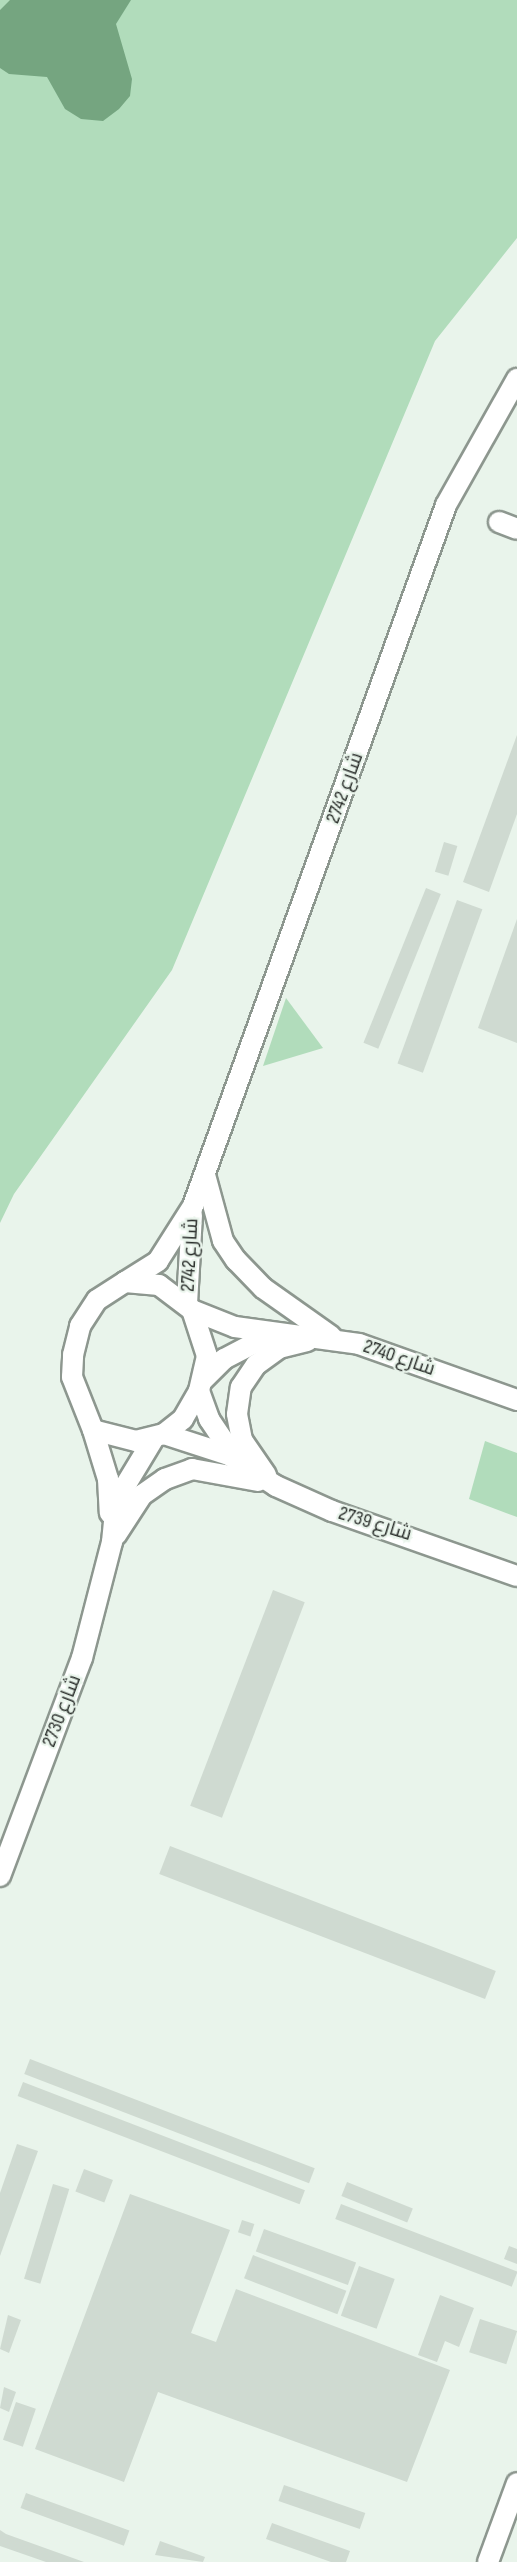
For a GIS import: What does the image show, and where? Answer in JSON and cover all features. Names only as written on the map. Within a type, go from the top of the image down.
[{"type":"street","name":"شارع 2742","points":[[125,1282],[158,1261],[193,1206],[446,505],[517,379]]},
{"type":"street","points":[[205,1176],[223,1241],[236,1260],[263,1288],[333,1338]]},
{"type":"street","name":"شارع 2742","points":[[189,1307],[193,1206]]},
{"type":"street","points":[[201,1385],[205,1340],[189,1307],[159,1285],[125,1282],[97,1300],[80,1326],[73,1355],[72,1377],[93,1430],[118,1440],[159,1436],[183,1419],[201,1385],[232,1354],[277,1332]]},
{"type":"street","name":"شارع 2740","points":[[189,1307],[235,1327],[333,1338],[517,1400]]},
{"type":"street","points":[[276,1486],[242,1440],[237,1414],[241,1388],[256,1365],[279,1348],[333,1338]]},
{"type":"street","name":"شارع 2739","points":[[201,1385],[209,1419],[238,1462]]},
{"type":"street","name":"شارع 2730","points":[[93,1430],[108,1479],[112,1542]]},
{"type":"street","name":"شارع 2730","points":[[0,1876],[82,1658],[112,1542],[116,1501],[159,1436]]},
{"type":"street","name":"شارع 2739","points":[[159,1436],[238,1462],[276,1486],[332,1511],[517,1576]]},
{"type":"street","points":[[112,1542],[142,1496],[192,1469],[276,1486]]},
{"type":"street","points":[[488,2562],[517,2483]]},
{"type":"shaded area","points":[[0,0],[517,0],[517,238],[435,341],[172,970],[14,1194],[0,1223]]},
{"type":"shaded area","points":[[10,0],[131,0],[116,24],[132,79],[130,96],[119,109],[103,121],[81,119],[65,109],[47,77],[9,74],[0,68],[0,10]]},
{"type":"shaded area","points":[[286,998],[323,1048],[263,1066]]},
{"type":"shaded area","points":[[485,1441],[517,1453],[517,1517],[469,1499]]},
{"type":"building","points":[[517,735],[517,814],[489,892],[463,882]]},
{"type":"building","points":[[444,842],[457,846],[448,876],[435,872]]},
{"type":"building","points":[[426,888],[441,894],[378,1049],[363,1043]]},
{"type":"building","points":[[457,900],[482,909],[423,1073],[397,1064]]},
{"type":"building","points":[[517,919],[517,1043],[478,1028]]},
{"type":"building","points":[[273,1590],[305,1602],[222,1818],[190,1806]]},
{"type":"building","points":[[170,1846],[496,1971],[485,1999],[159,1874]]},
{"type":"building","points":[[30,2059],[315,2168],[309,2183],[24,2074]]},
{"type":"building","points":[[23,2082],[305,2190],[300,2204],[18,2096]]},
{"type":"building","points":[[17,2144],[38,2151],[0,2256],[0,2193]]},
{"type":"building","points":[[84,2169],[113,2180],[104,2203],[75,2191]]},
{"type":"building","points":[[347,2182],[413,2209],[407,2223],[341,2196]]},
{"type":"building","points":[[53,2184],[69,2189],[40,2284],[24,2279]]},
{"type":"building","points":[[130,2194],[230,2230],[191,2333],[216,2342],[236,2289],[450,2370],[407,2482],[158,2392],[124,2482],[35,2449]]},
{"type":"building","points":[[341,2204],[517,2272],[512,2287],[335,2219]]},
{"type":"building","points":[[242,2220],[254,2224],[250,2236],[238,2232]]},
{"type":"building","points":[[264,2229],[356,2263],[348,2285],[256,2252]]},
{"type":"building","points":[[509,2246],[517,2249],[517,2264],[504,2259]]},
{"type":"building","points":[[253,2255],[346,2291],[337,2314],[244,2278]]},
{"type":"building","points":[[359,2266],[395,2279],[377,2329],[341,2316]]},
{"type":"building","points":[[440,2295],[474,2308],[459,2347],[445,2341],[437,2362],[418,2355]]},
{"type":"building","points":[[8,2315],[21,2320],[9,2353],[0,2349]]},
{"type":"building","points":[[480,2319],[517,2331],[506,2364],[469,2352]]},
{"type":"building","points":[[4,2387],[16,2392],[9,2412],[0,2408]]},
{"type":"building","points":[[16,2402],[36,2409],[23,2447],[3,2440]]},
{"type":"building","points":[[284,2485],[365,2513],[360,2529],[278,2501]]},
{"type":"building","points":[[26,2493],[129,2531],[124,2546],[21,2508]]},
{"type":"building","points":[[272,2523],[350,2551],[346,2562],[331,2562],[266,2539]]},
{"type":"building","points":[[0,2530],[84,2562],[46,2562],[0,2546]]},
{"type":"building","points":[[160,2541],[205,2557],[203,2562],[155,2555]]}]
